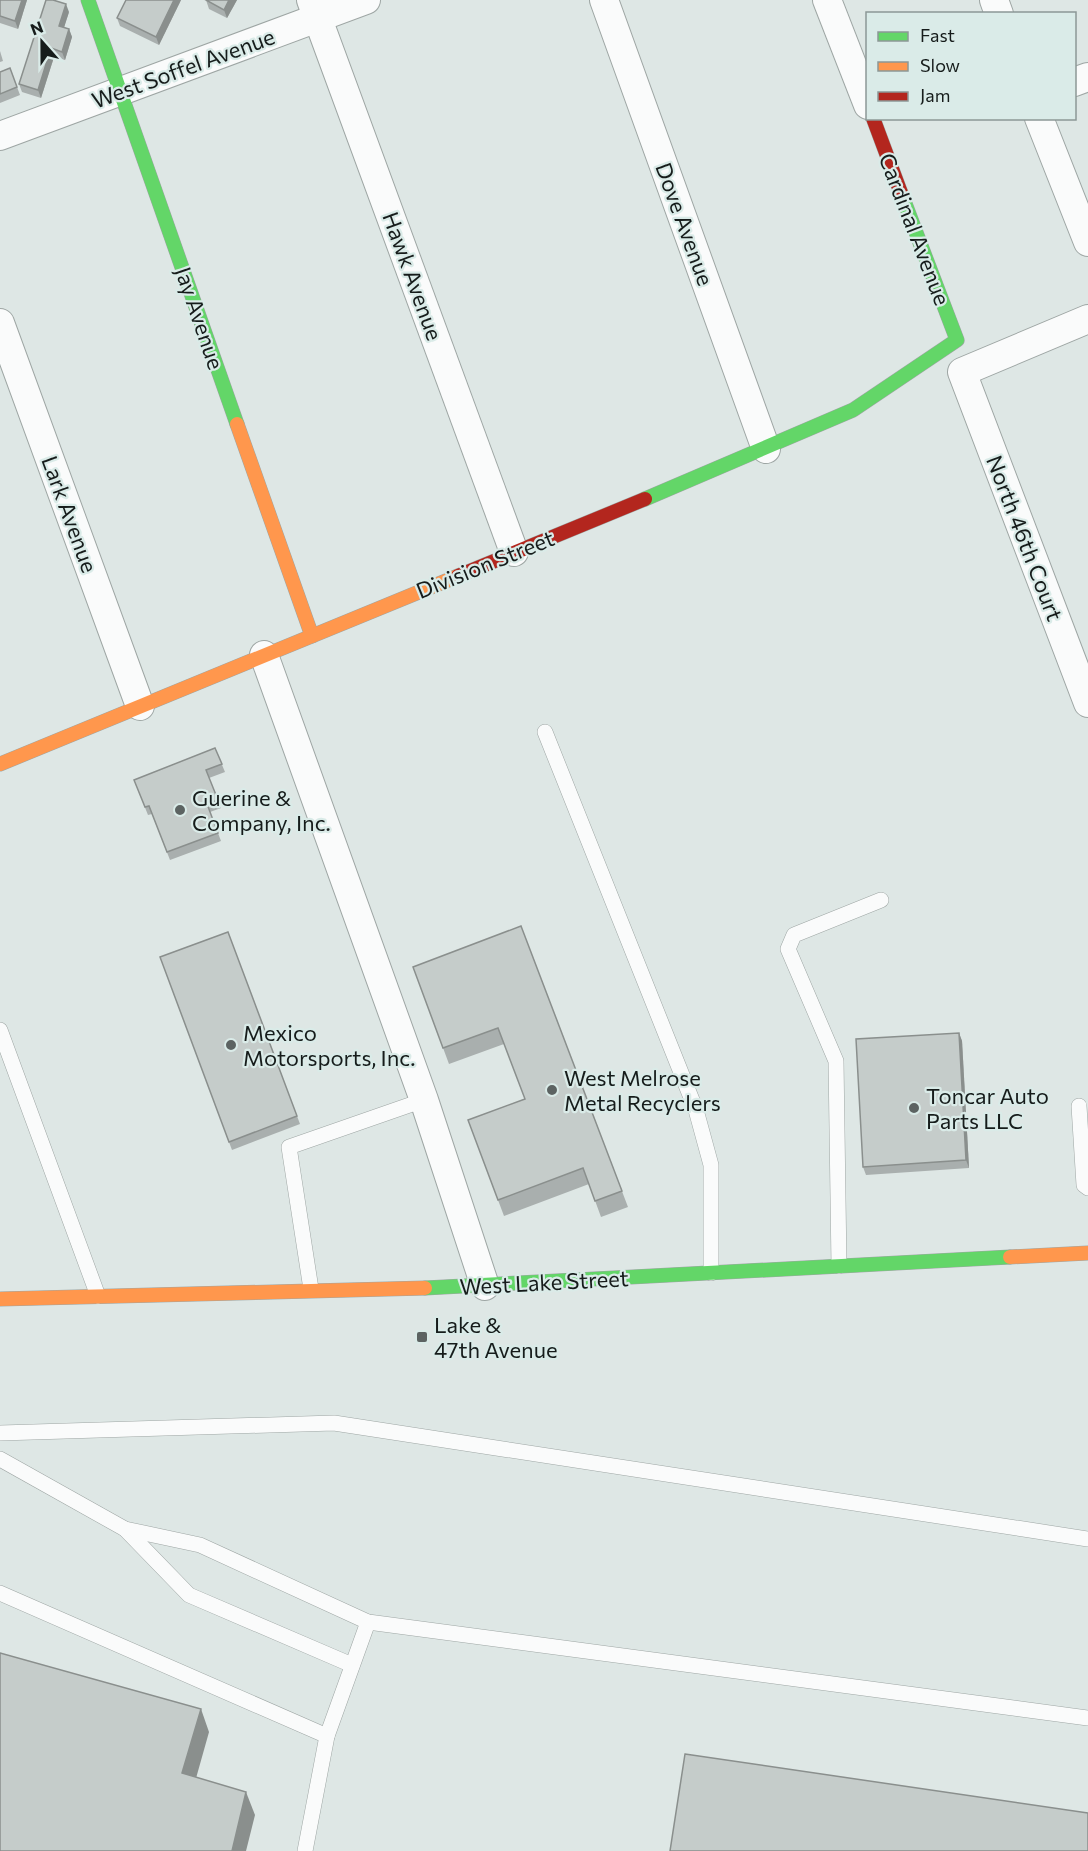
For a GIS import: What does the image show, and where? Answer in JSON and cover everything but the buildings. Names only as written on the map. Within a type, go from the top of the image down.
[{"type":"street","name":"Jay Avenue","points":[[88,0],[312,636]]},
{"type":"street","name":"West Soffel Avenue","points":[[0,136],[120,92],[314,9],[366,0]]},
{"type":"street","name":"Dove Avenue","points":[[604,0],[766,449]]},
{"type":"street","points":[[827,0],[866,102]]},
{"type":"street","name":"Hawk Avenue","points":[[314,9],[514,552]]},
{"type":"street","name":"Cardinal Avenue","points":[[874,120],[957,340]]},
{"type":"street","points":[[1040,120],[1088,242]]},
{"type":"street","name":"North 46th Court","points":[[1088,319],[962,372],[1088,703]]},
{"type":"street","name":"Lark Avenue","points":[[0,323],[140,706]]},
{"type":"street","name":"Division Street","points":[[0,764],[766,449],[853,410],[957,340]]},
{"type":"street","points":[[264,655],[424,1101],[484,1286]]},
{"type":"street","name":"West Lake Street","points":[[0,1299],[484,1286],[1088,1253]]},
{"type":"lane","points":[[545,732],[696,1110],[711,1165],[711,1273]]},
{"type":"lane","points":[[839,1266],[836,1061],[788,949],[794,935],[881,900]]},
{"type":"lane","points":[[0,1030],[98,1296]]},
{"type":"lane","points":[[311,1289],[289,1147],[424,1101]]},
{"type":"lane","points":[[1079,1106],[1084,1185],[1088,1188]]},
{"type":"lane","points":[[0,1432],[334,1424],[1088,1539]]},
{"type":"lane","points":[[0,1458],[125,1528],[200,1545],[368,1622],[1088,1718]]},
{"type":"lane","points":[[125,1528],[189,1595],[352,1665]]},
{"type":"lane","points":[[0,1593],[327,1736]]},
{"type":"lane","points":[[305,1851],[327,1736],[368,1622]]},
{"type":"traffic: fast","points":[[88,0],[237,424]]},
{"type":"traffic: fast","points":[[645,499],[853,410],[957,340],[901,193]]},
{"type":"traffic: fast","points":[[425,1288],[1010,1257]]},
{"type":"traffic: slow","points":[[237,424],[312,636]]},
{"type":"traffic: slow","points":[[0,764],[458,576]]},
{"type":"traffic: slow","points":[[1010,1257],[1088,1253]]},
{"type":"traffic: slow","points":[[0,1299],[425,1288]]},
{"type":"traffic: jam","points":[[874,120],[901,193]]},
{"type":"traffic: jam","points":[[458,576],[645,499]]},
{"type":"place","name":"Guerine & Company, Inc.","points":[[180,810]]},
{"type":"place","name":"Mexico Motorsports, Inc.","points":[[231,1045]]},
{"type":"place","name":"West Melrose Metal Recyclers","points":[[552,1090]]},
{"type":"place","name":"Toncar Auto Parts LLC","points":[[914,1108]]},
{"type":"place","name":"Lake & 47th Avenue","points":[[422,1337]]}]
